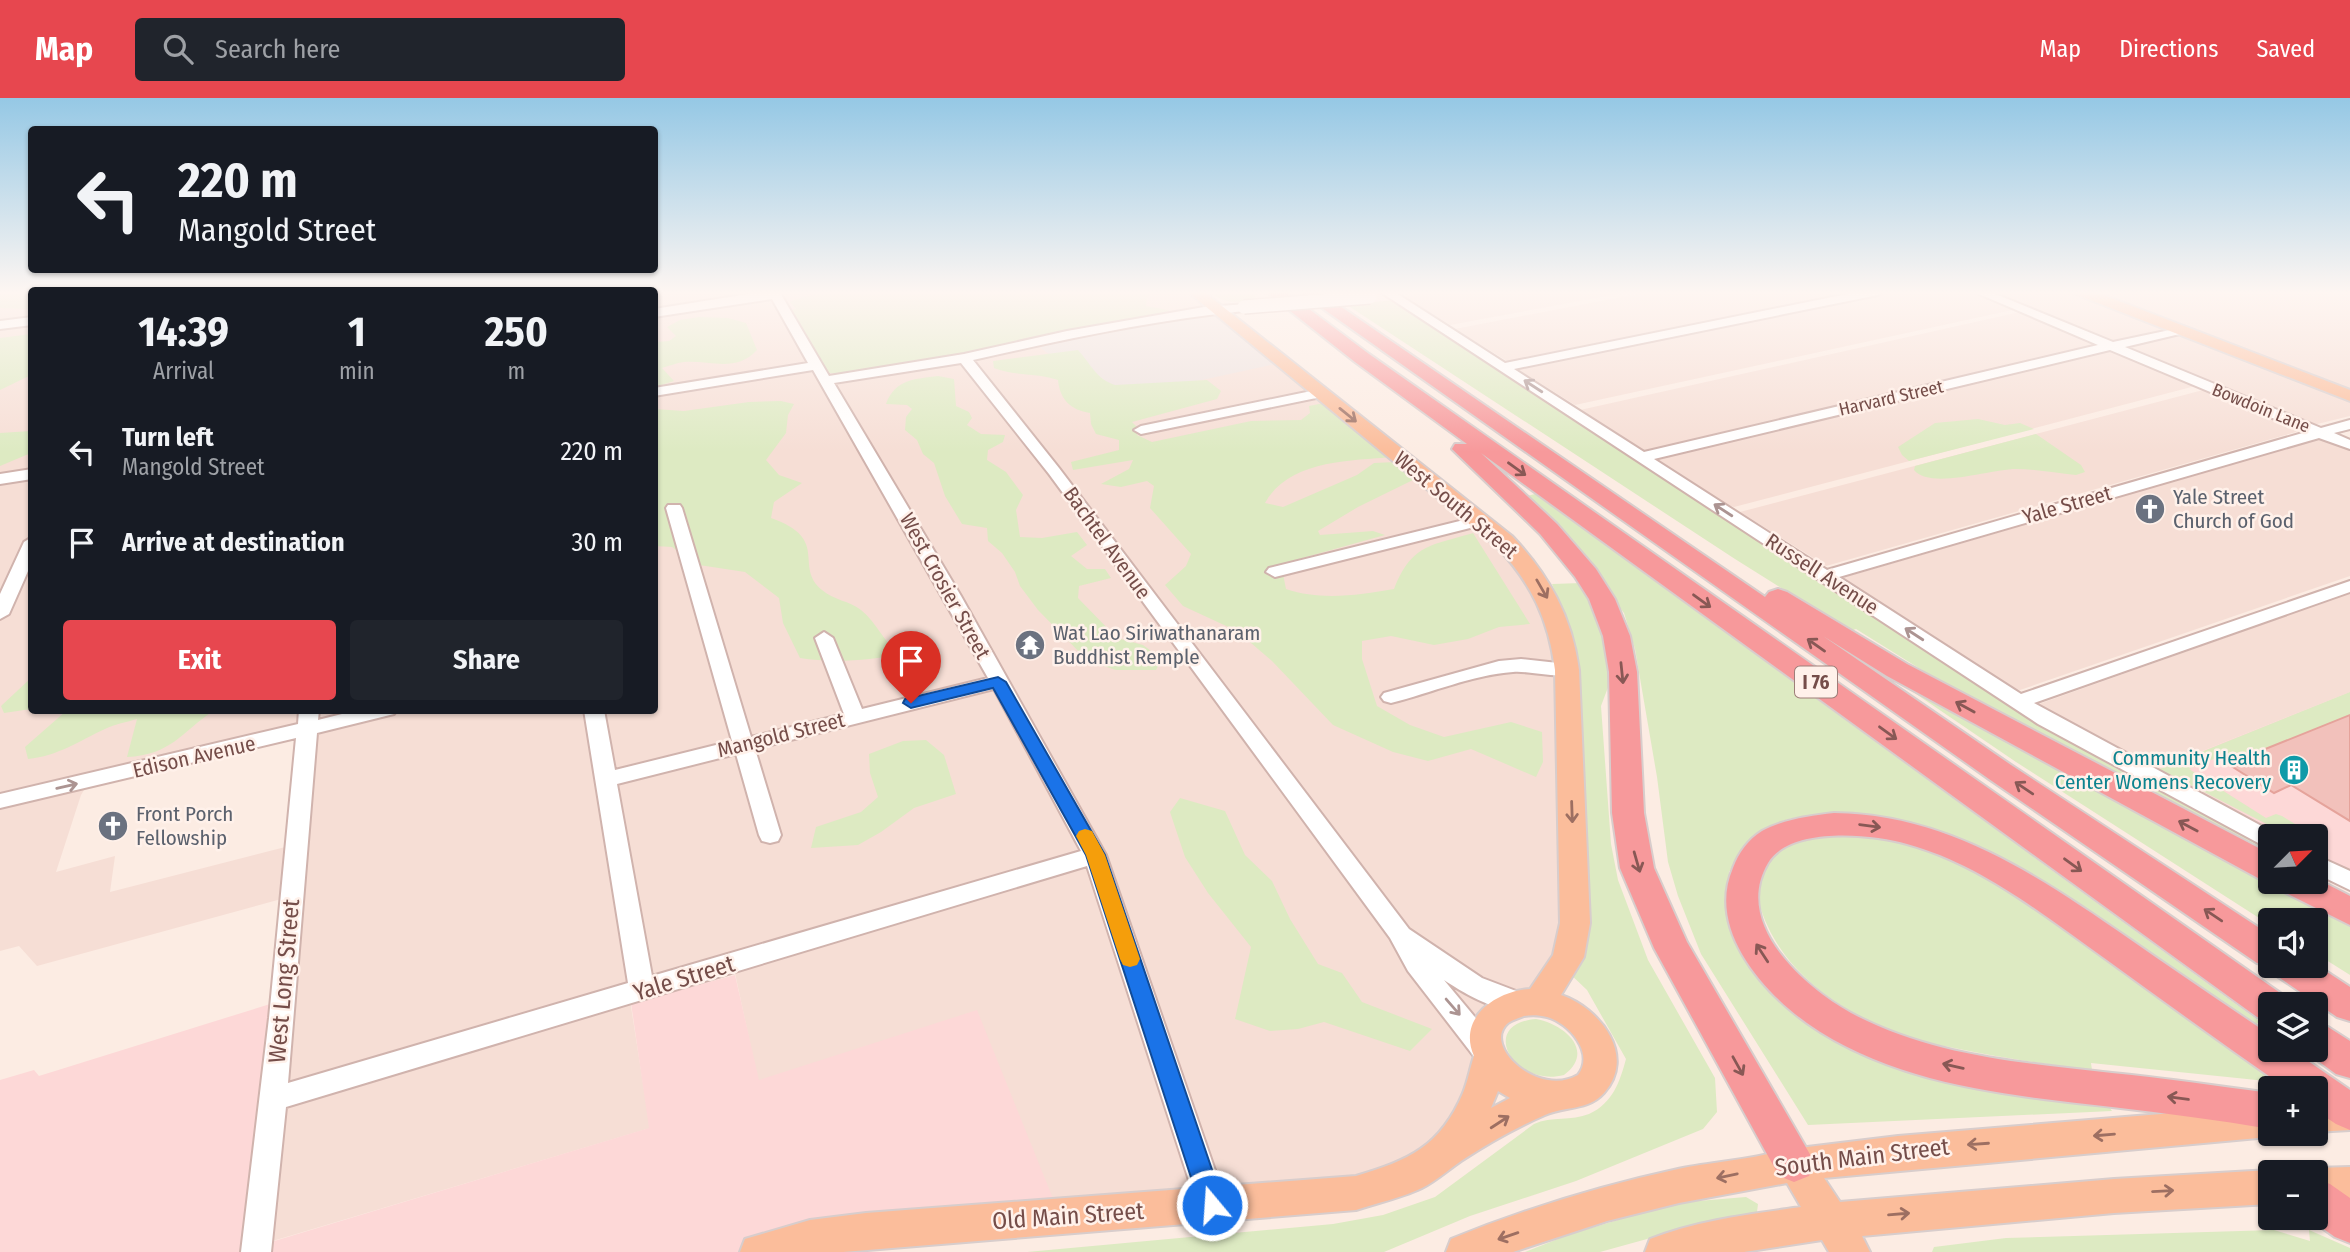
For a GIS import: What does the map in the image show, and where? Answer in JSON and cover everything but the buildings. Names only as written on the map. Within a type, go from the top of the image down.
[{"type":"highway","points":[[1364,345],[1521,428],[1845,639],[1966,708],[2258,863]]},
{"type":"highway","points":[[1364,345],[1556,537],[1605,606],[1613,624],[1621,660],[1627,722],[1627,808],[1637,866],[1651,905],[1674,953],[1794,1163]]},
{"type":"highway","name":"I 76","points":[[1364,345],[2258,945]]},
{"type":"highway","name":"I 76","points":[[1364,345],[2258,997]]},
{"type":"highway","points":[[2258,1109],[1987,1074],[1885,1047],[1861,1037],[1815,1009],[1766,960],[1745,919],[1742,905],[1744,881],[1759,850],[1809,828],[1854,824],[1911,833],[1962,852],[2015,881],[2298,1076]]},
{"type":"highway","points":[[2316,894],[2350,912]]},
{"type":"highway","points":[[2308,978],[2350,1006]]},
{"type":"highway","points":[[2328,1047],[2350,1062]]},
{"type":"highway","points":[[2328,1097],[2350,1113]]},
{"type":"highway","points":[[2328,1208],[2350,1223]]},
{"type":"main road","name":"West South Street","points":[[1262,345],[1480,521],[1520,558],[1546,596],[1563,635],[1567,670],[1575,923],[1569,957],[1529,1003]]},
{"type":"main road","points":[[2217,345],[2350,396]]},
{"type":"main road","points":[[1529,1003],[1567,1011],[1581,1021],[1596,1039],[1601,1053],[1599,1073],[1590,1086],[1571,1096],[1550,1097],[1513,1084],[1489,1057],[1485,1038],[1490,1021],[1504,1008],[1529,1003]]},
{"type":"main road","name":"Old Main Street","points":[[1451,1148],[1480,1096],[1489,1057]]},
{"type":"main road","name":"Old Main Street","points":[[759,1252],[810,1238],[866,1231],[1356,1193],[1410,1176],[1451,1148],[1518,1111],[1550,1097]]},
{"type":"main road","points":[[2328,1116],[2350,1113]]},
{"type":"main road","name":"South Main Street","points":[[1465,1252],[1595,1206],[1652,1191],[1794,1163],[1936,1147],[2258,1122]]},
{"type":"main road","points":[[1794,1163],[1851,1252]]},
{"type":"main road","points":[[2328,1185],[2350,1184]]},
{"type":"main road","points":[[1664,1252],[1730,1235],[1831,1220],[2154,1191],[2258,1187]]},
{"type":"street","name":"West Crosier Street","points":[[807,345],[952,596],[1095,855],[1212,1205]]},
{"type":"street","points":[[658,392],[964,358],[1019,345]]},
{"type":"street","name":"Russell Avenue","points":[[1467,345],[2018,702],[2074,736],[2258,833]]},
{"type":"street","points":[[1504,367],[1613,345]]},
{"type":"street","name":"Bowdoin Lane","points":[[2108,345],[2350,445]]},
{"type":"street","name":"Harvard Street","points":[[1643,457],[2116,345]]},
{"type":"street","name":"Bachtel Avenue","points":[[964,358],[1055,471],[1399,932],[1410,954],[1460,1014],[1489,1057]]},
{"type":"street","points":[[1141,430],[1321,393]]},
{"type":"street","name":"Yale Street","points":[[1824,576],[2350,424]]},
{"type":"street","points":[[0,479],[28,475]]},
{"type":"street","points":[[674,508],[770,835]]},
{"type":"street","points":[[1275,572],[1480,521]]},
{"type":"street","points":[[0,614],[28,551]]},
{"type":"street","points":[[2018,702],[2350,586]]},
{"type":"street","points":[[824,638],[855,717]]},
{"type":"street","points":[[1391,696],[1499,667],[1521,665],[1567,670]]},
{"type":"street","name":"Mangold Street","points":[[605,780],[998,682]]},
{"type":"street","name":"Edison Avenue","points":[[0,801],[307,721],[358,714]]},
{"type":"street","points":[[595,714],[642,990]]},
{"type":"street","name":"West Long Street","points":[[256,1252],[273,1099],[307,721]]},
{"type":"street","name":"Yale Street","points":[[273,1099],[1095,855]]},
{"type":"street","points":[[2328,870],[2350,881]]},
{"type":"street","name":"Bachtel Avenue","points":[[1399,932],[1462,981],[1491,995],[1529,1003]]},
{"type":"shaded area","points":[[0,345],[28,345],[28,714],[658,714],[658,345],[1261,345],[1504,541],[1563,635],[1560,971],[1503,1008],[1488,1072],[1410,1176],[1060,1217],[758,1080],[733,964],[629,994],[650,1128],[256,1246],[292,896],[37,966],[19,946],[0,951]],"holes":[[[306,731],[297,844],[110,892],[115,856],[56,872],[81,795],[90,780]]]},
{"type":"shaded area","points":[[1036,345],[1258,345],[1280,363],[1110,400]]},
{"type":"shaded area","points":[[1481,345],[1588,345],[1507,361]]},
{"type":"shaded area","points":[[1630,345],[1852,345],[1575,405],[1516,368]]},
{"type":"shaded area","points":[[1872,345],[2093,345],[1645,451],[1580,410]]},
{"type":"shaded area","points":[[2113,345],[2210,345],[2350,399],[2350,416],[2309,426]]},
{"type":"shaded area","points":[[2229,345],[2350,345],[2350,391]]},
{"type":"shaded area","points":[[2113,350],[2199,385],[1734,507],[1658,459]]},
{"type":"shaded area","points":[[2207,389],[2303,430],[1826,566],[1740,512]]},
{"type":"shaded area","points":[[2321,438],[2350,447],[2350,576],[2020,690],[2013,689],[1842,578]]},
{"type":"shaded area","points":[[2350,593],[2350,692],[2152,771],[2039,704]]},
{"type":"shaded area","points":[[2350,692],[2350,874],[2328,863],[2328,824],[2258,826],[2152,771]]},
{"type":"shaded area","points":[[735,975],[759,1080],[977,1010],[1056,1206],[741,1252],[269,1252],[271,1242],[649,1128],[631,1003]]},
{"type":"shaded area","points":[[283,1000],[256,1252],[0,1252],[0,1080],[34,1070],[39,1076]]},
{"type":"green space","points":[[0,345],[28,345],[28,376],[0,390]]},
{"type":"green space","points":[[658,345],[755,345],[757,350],[749,357],[732,363],[684,362],[662,368],[674,381],[658,386]]},
{"type":"green space","points":[[811,345],[1005,345],[843,374],[828,373]]},
{"type":"green space","points":[[1408,345],[1462,345],[2028,717],[2115,768],[2258,844],[2258,850],[1954,690],[1856,629],[1850,631]]},
{"type":"green space","points":[[1078,350],[1098,375],[1115,385],[1207,380],[1221,391],[1217,399],[1132,422],[1137,427],[1137,435],[1152,442],[1251,421],[1301,420],[1310,413],[1309,406],[1324,403],[1392,457],[1321,465],[1289,478],[1276,489],[1265,503],[1283,507],[1357,475],[1374,463],[1396,462],[1415,479],[1358,507],[1318,531],[1320,535],[1373,531],[1385,535],[1281,564],[1286,589],[1326,596],[1394,589],[1408,563],[1424,549],[1473,533],[1530,624],[1499,627],[1468,639],[1434,645],[1391,636],[1362,641],[1362,659],[1377,706],[1410,725],[1444,737],[1511,722],[1542,732],[1543,762],[1536,777],[1471,749],[1428,761],[1393,752],[1333,725],[1272,661],[1237,631],[1183,606],[1165,585],[1186,566],[1191,554],[1150,508],[1154,486],[1147,481],[1121,487],[1101,484],[1129,469],[1133,460],[1073,470],[1071,462],[1119,450],[1119,440],[1096,434],[1090,413],[1068,403],[1061,393],[1058,380],[994,368],[993,361]]},
{"type":"green space","points":[[938,376],[954,379],[956,406],[969,412],[972,418],[967,425],[981,434],[1005,435],[1003,442],[988,450],[987,460],[1006,472],[1023,495],[1016,510],[1020,537],[1042,538],[1077,532],[1087,545],[1071,556],[1087,569],[1105,569],[1111,578],[1079,586],[1078,598],[1117,638],[1143,645],[1162,659],[1156,670],[1116,670],[1088,661],[1038,610],[1020,586],[1015,572],[1002,553],[988,541],[987,528],[962,524],[945,496],[934,463],[923,454],[917,440],[905,430],[906,417],[912,409],[907,405],[886,404],[900,385]]},
{"type":"green space","points":[[781,401],[794,404],[788,415],[786,433],[766,460],[779,475],[802,483],[774,502],[771,518],[789,526],[800,535],[806,544],[810,572],[822,590],[861,610],[899,654],[850,660],[800,658],[783,623],[779,598],[745,572],[699,565],[672,547],[658,546],[658,409],[684,411],[749,402]]},
{"type":"green space","points":[[1978,419],[2005,425],[2020,423],[2034,429],[1909,461],[1898,447],[1935,423]]},
{"type":"green space","points":[[28,431],[28,454],[0,466],[0,433]]},
{"type":"green space","points":[[2036,434],[2081,465],[2085,472],[2076,475],[2016,469],[1962,477],[1933,478],[1922,476],[1914,470],[1915,466]]},
{"type":"green space","points":[[1535,494],[2258,1020],[2258,1024],[2246,1025],[1914,825],[1834,814],[1792,818],[1774,824],[1758,834],[1729,872],[1736,926],[1809,1016],[2104,1099],[2112,1111],[1808,1125],[1701,954],[1678,896],[1668,862],[1657,777],[1635,649],[1624,613],[1556,525],[1527,496]]},
{"type":"green space","points":[[1582,583],[1602,632],[1610,682],[1601,706],[1611,844],[1618,880],[1648,960],[1715,1078],[1717,1112],[1703,1129],[1576,1181],[1470,1216],[1384,1252],[1027,1252],[1333,1224],[1383,1215],[1435,1197],[1534,1124],[1589,1114],[1610,1098],[1626,1059],[1587,990],[1567,971],[1570,631],[1552,584]]},
{"type":"green space","points":[[28,681],[28,709],[4,713],[1,706]]},
{"type":"green space","points":[[1897,681],[2258,877],[2258,894],[2289,894],[2315,908],[2258,908],[2258,917],[2016,762]]},
{"type":"green space","points":[[2350,692],[2350,715],[2228,764],[2216,758],[2189,769],[2266,818],[2276,814],[2295,824],[2267,824],[2159,769]]},
{"type":"green space","points":[[63,714],[209,714],[175,741],[155,752],[142,755],[127,757],[137,719],[109,727],[59,751],[39,757],[28,759],[25,747]]},
{"type":"green space","points":[[926,740],[944,755],[956,794],[914,808],[858,845],[811,848],[816,827],[861,812],[878,797],[870,773],[869,754],[903,741]]},
{"type":"green space","points":[[1180,798],[1225,811],[1245,855],[1272,881],[1290,919],[1318,964],[1342,973],[1362,1002],[1432,1029],[1410,1051],[1324,1022],[1298,1029],[1270,1031],[1235,1019],[1251,947],[1208,893],[1185,857],[1170,812]]},
{"type":"green space","points":[[1834,831],[1932,847],[2016,890],[2111,954],[2268,1076],[2258,1076],[2258,1080],[2091,1063],[2092,1070],[1988,1055],[1923,1042],[1863,1018],[1818,989],[1799,971],[1782,951],[1759,903],[1758,886],[1768,863],[1781,850],[1804,839]]},
{"type":"green space","points":[[2328,915],[2350,927],[2350,975],[2328,961]]},
{"type":"green space","points":[[1536,1019],[1557,1026],[1577,1048],[1573,1066],[1564,1075],[1546,1077],[1530,1072],[1509,1054],[1506,1042],[1508,1032],[1518,1023]]},
{"type":"green space","points":[[1746,1197],[1758,1204],[1757,1212],[1712,1221],[1600,1252],[1525,1252],[1568,1235],[1674,1203]]},
{"type":"green space","points":[[2274,1230],[2310,1241],[2309,1230],[2350,1248],[2350,1252],[1932,1252],[1934,1247],[2006,1238]]},
{"type":"slow traffic","points":[[1085,836],[1095,855],[1130,959]]},
{"type":"place","name":"Yale Street Church of God","points":[[2150,509]]},
{"type":"place","name":"Wat Lao Siriwathanaram Buddhist Remple","points":[[1030,645]]},
{"type":"place","name":"Community Health Center Womens Recovery","points":[[2294,770]]},
{"type":"place","name":"Front Porch Fellowship","points":[[113,826]]},
{"type":"route","points":[[911,703],[998,682],[1072,809],[1095,855],[1212,1205]]}]
